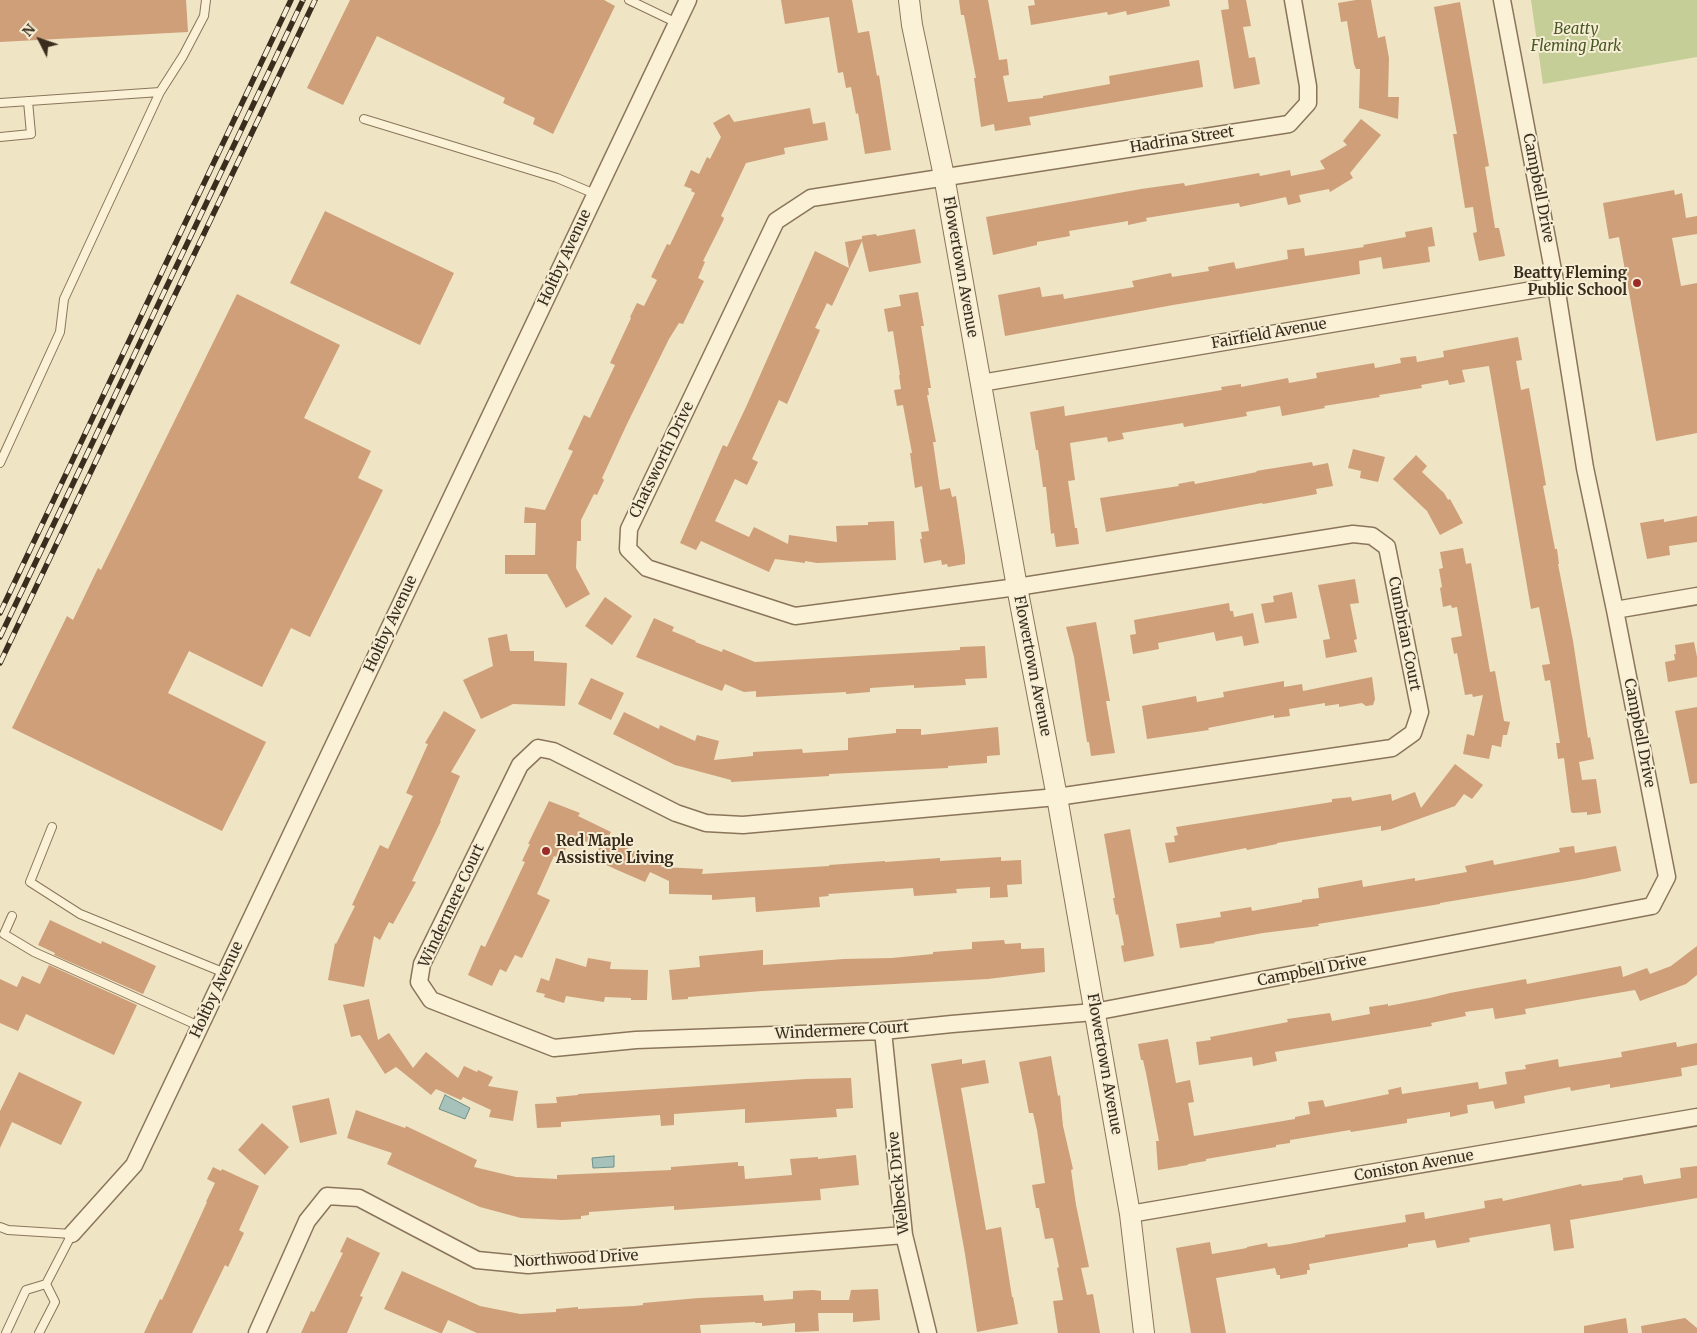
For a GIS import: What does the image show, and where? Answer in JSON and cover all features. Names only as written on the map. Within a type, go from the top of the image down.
[{"type":"street","name":"Holtby Avenue","points":[[72,1234],[134,1165],[688,0]]},
{"type":"street","name":"Flowertown Avenue","points":[[909,0],[912,25],[944,176],[1017,587],[1057,797],[1130,1214],[1144,1333]]},
{"type":"street","name":"Hadrina Street","points":[[944,176],[1289,124],[1308,103],[1308,86],[1293,0]]},
{"type":"street","name":"Campbell Drive","points":[[1094,1012],[1652,906],[1667,877],[1615,610],[1585,468],[1556,286],[1502,0]]},
{"type":"street","name":"Chatsworth Drive","points":[[944,176],[811,198],[776,221],[629,530],[628,549],[647,568],[795,616],[1017,587]]},
{"type":"street","name":"Fairfield Avenue","points":[[981,383],[1556,286]]},
{"type":"street","name":"Cumbrian Court","points":[[1017,587],[1352,534],[1372,536],[1387,547],[1420,712],[1413,733],[1392,748],[1057,797]]},
{"type":"street","points":[[1615,610],[1697,596]]},
{"type":"street","name":"Windermere Court","points":[[1057,797],[743,825],[706,823],[676,812],[553,751],[538,748],[520,765],[422,964],[419,982],[431,1000],[554,1048],[636,1040],[883,1031],[1094,1012]]},
{"type":"street","name":"Welbeck Drive","points":[[883,1031],[904,1236],[928,1333]]},
{"type":"street","name":"Coniston Avenue","points":[[1130,1214],[1697,1117]]},
{"type":"street","name":"Northwood Drive","points":[[257,1333],[307,1221],[327,1196],[358,1198],[477,1260],[528,1265],[904,1236]]},
{"type":"lane","points":[[0,463],[60,332],[64,299],[160,92],[183,56],[204,16],[206,0]]},
{"type":"lane","points":[[629,0],[677,22]]},
{"type":"lane","points":[[0,102],[160,92]]},
{"type":"lane","points":[[0,137],[31,134],[28,101]]},
{"type":"lane","points":[[364,119],[557,178],[595,194]]},
{"type":"lane","points":[[52,827],[30,882],[80,914],[225,973]]},
{"type":"lane","points":[[12,916],[4,934],[34,952],[200,1026]]},
{"type":"lane","points":[[0,1227],[8,1230],[72,1234],[46,1284],[26,1290],[6,1333]]},
{"type":"lane","points":[[39,1333],[55,1302],[46,1284]]},
{"type":"green space","name":"Beatty Fleming Park","points":[[1531,0],[1697,0],[1697,57],[1543,84]]},
{"type":"water","points":[[445,1095],[470,1108],[465,1119],[439,1109]]},
{"type":"water","points":[[614,1156],[614,1167],[593,1168],[592,1158]]},
{"type":"building","points":[[0,0],[186,0],[188,32],[0,42]]},
{"type":"building","points":[[350,0],[604,0],[615,6],[553,134],[533,124],[535,118],[503,103],[505,98],[377,36],[343,105],[307,88]]},
{"type":"building","points":[[781,0],[852,0],[858,33],[869,31],[877,76],[879,75],[891,150],[865,154],[858,113],[856,114],[851,87],[846,88],[843,72],[838,73],[829,17],[785,24]]},
{"type":"building","points":[[959,0],[988,0],[999,60],[1007,59],[1009,75],[1003,76],[1008,102],[1043,98],[1043,96],[1110,84],[1109,76],[1199,60],[1203,87],[1029,117],[1031,125],[995,131],[994,124],[981,127],[974,78],[976,78],[964,15],[961,15]]},
{"type":"building","points":[[1034,0],[1169,0],[1170,6],[1127,15],[1126,11],[1108,15],[1107,12],[1031,25],[1028,6],[1035,5]]},
{"type":"building","points":[[1228,0],[1246,0],[1251,26],[1243,27],[1249,58],[1255,57],[1260,84],[1234,89],[1221,10],[1229,9]]},
{"type":"building","points":[[1371,0],[1378,38],[1385,36],[1389,58],[1388,97],[1399,97],[1398,119],[1359,108],[1360,69],[1356,69],[1354,64],[1347,21],[1341,22],[1338,3]]},
{"type":"building","points":[[1460,2],[1489,166],[1485,167],[1495,228],[1499,228],[1505,256],[1479,261],[1473,233],[1477,232],[1473,207],[1465,208],[1453,134],[1457,134],[1434,7]]},
{"type":"building","points":[[810,108],[813,124],[825,122],[828,140],[784,148],[785,154],[746,163],[721,216],[724,218],[723,221],[703,261],[705,262],[698,278],[704,281],[683,324],[679,323],[669,339],[602,478],[604,480],[597,495],[594,494],[581,520],[581,541],[577,541],[576,568],[590,594],[566,608],[547,574],[505,574],[505,555],[535,555],[536,523],[524,523],[525,507],[545,510],[573,451],[568,449],[584,415],[590,418],[615,365],[610,363],[630,317],[637,303],[644,306],[657,280],[651,277],[667,244],[670,245],[695,193],[691,191],[692,189],[684,186],[691,170],[699,174],[707,157],[710,159],[721,137],[713,123],[729,114],[734,122]]},
{"type":"building","points":[[1361,119],[1381,135],[1350,173],[1353,178],[1330,192],[1329,189],[1299,195],[1301,202],[1288,205],[1286,197],[1240,207],[1239,203],[1146,218],[1147,221],[1128,225],[1128,221],[1069,231],[1070,236],[1037,242],[1037,245],[993,255],[986,217],[1141,189],[1184,183],[1185,186],[1259,173],[1260,176],[1290,170],[1291,176],[1325,169],[1320,161],[1347,145],[1343,141]]},
{"type":"building","points":[[1674,190],[1675,195],[1682,193],[1686,218],[1697,216],[1697,234],[1672,238],[1681,286],[1697,283],[1697,433],[1656,441],[1619,237],[1609,239],[1603,203]]},
{"type":"building","points":[[325,211],[454,273],[420,345],[290,283]]},
{"type":"building","points":[[1432,227],[1435,246],[1428,247],[1430,262],[1383,269],[1381,257],[1359,261],[1360,274],[1173,305],[1005,336],[998,295],[1040,287],[1042,297],[1063,294],[1064,299],[1134,287],[1132,281],[1171,273],[1172,277],[1209,271],[1208,267],[1234,262],[1236,269],[1288,259],[1287,250],[1304,248],[1305,256],[1364,247],[1363,245],[1406,237],[1405,232]]},
{"type":"building","points":[[915,229],[921,263],[869,272],[862,241],[832,306],[827,303],[815,328],[820,330],[787,404],[779,400],[752,459],[758,462],[747,485],[735,479],[715,521],[749,537],[754,527],[788,544],[789,535],[837,542],[836,526],[868,525],[868,522],[894,521],[896,560],[817,563],[805,561],[805,563],[775,559],[769,572],[701,541],[696,550],[680,543],[723,445],[727,447],[746,407],[815,251],[849,268],[845,242],[862,239],[862,236],[876,234],[877,236]]},
{"type":"building","points":[[918,292],[924,326],[921,326],[931,388],[928,388],[929,395],[927,395],[936,442],[933,442],[940,490],[950,488],[952,497],[956,496],[965,556],[965,564],[948,567],[947,564],[942,565],[941,560],[924,563],[920,539],[922,539],[921,532],[929,531],[922,486],[915,488],[910,453],[912,453],[903,405],[897,406],[894,390],[901,389],[900,375],[893,331],[888,332],[884,309],[901,306],[899,295]]},
{"type":"building","points":[[237,294],[340,345],[304,418],[371,451],[358,478],[383,490],[310,637],[291,628],[262,687],[189,651],[168,693],[266,742],[222,831],[12,728],[67,616],[73,620],[98,568],[101,570]]},
{"type":"building","points":[[1518,337],[1522,360],[1516,361],[1521,390],[1529,388],[1546,485],[1543,486],[1555,549],[1557,549],[1588,738],[1590,737],[1594,759],[1579,762],[1582,780],[1596,779],[1601,813],[1587,815],[1587,812],[1571,812],[1564,758],[1558,759],[1556,743],[1560,743],[1550,680],[1545,681],[1542,665],[1550,664],[1539,607],[1531,609],[1489,366],[1462,370],[1465,382],[1449,385],[1448,380],[1421,385],[1422,388],[1324,406],[1325,408],[1282,416],[1280,406],[1246,412],[1247,416],[1184,427],[1183,423],[1122,433],[1124,439],[1108,442],[1107,437],[1070,443],[1075,480],[1068,481],[1079,544],[1056,547],[1054,533],[1051,534],[1046,487],[1043,487],[1030,412],[1064,406],[1065,416],[1222,390],[1221,387],[1241,384],[1241,387],[1288,378],[1289,383],[1317,378],[1316,373],[1374,363],[1375,368],[1401,363],[1400,358],[1416,356],[1417,362],[1444,357],[1443,351]]},
{"type":"building","points":[[1353,449],[1385,457],[1378,482],[1360,478],[1361,471],[1348,468]]},
{"type":"building","points":[[1416,455],[1427,466],[1422,472],[1444,493],[1448,500],[1450,499],[1463,523],[1440,535],[1427,511],[1393,479]]},
{"type":"building","points":[[1312,462],[1313,466],[1328,463],[1333,486],[1316,489],[1317,494],[1106,532],[1100,498],[1179,486],[1178,484],[1194,481],[1195,484],[1256,471]]},
{"type":"building","points":[[1697,516],[1697,542],[1669,546],[1670,555],[1647,559],[1640,523],[1664,519],[1664,522]]},
{"type":"building","points":[[1463,548],[1466,564],[1471,563],[1490,672],[1495,671],[1504,721],[1510,722],[1507,735],[1503,735],[1501,747],[1492,745],[1489,759],[1463,754],[1467,734],[1474,736],[1483,695],[1473,697],[1472,694],[1465,695],[1457,653],[1454,654],[1451,638],[1462,636],[1457,607],[1452,608],[1451,605],[1443,607],[1440,588],[1442,587],[1439,569],[1443,568],[1440,552]]},
{"type":"building","points":[[1355,579],[1359,603],[1350,604],[1357,639],[1354,640],[1357,652],[1326,658],[1323,640],[1330,639],[1318,585]]},
{"type":"building","points":[[1292,592],[1297,618],[1265,623],[1261,604],[1274,602],[1273,596]]},
{"type":"building","points":[[605,597],[632,616],[612,645],[585,626]]},
{"type":"building","points":[[1229,603],[1230,611],[1233,611],[1234,617],[1253,613],[1259,643],[1244,646],[1242,636],[1216,641],[1214,632],[1158,643],[1159,649],[1133,654],[1130,635],[1136,634],[1134,620]]},
{"type":"building","points":[[654,618],[674,627],[672,631],[695,642],[722,652],[723,649],[755,662],[960,650],[960,647],[985,646],[987,678],[965,679],[966,685],[914,688],[914,685],[870,688],[870,692],[846,694],[846,692],[756,697],[756,691],[744,692],[725,684],[722,691],[636,657]]},
{"type":"building","points":[[1096,622],[1110,701],[1106,701],[1115,753],[1091,756],[1089,742],[1087,742],[1074,657],[1066,627]]},
{"type":"building","points":[[507,634],[510,651],[534,651],[534,661],[567,663],[565,706],[513,704],[481,719],[463,680],[493,666],[488,638]]},
{"type":"building","points":[[1694,642],[1697,657],[1697,677],[1668,682],[1665,662],[1675,660],[1675,645]]},
{"type":"building","points":[[1372,677],[1375,699],[1373,705],[1366,706],[1362,703],[1339,707],[1339,704],[1325,706],[1325,703],[1289,709],[1290,716],[1274,718],[1274,715],[1208,728],[1209,730],[1147,739],[1142,706],[1196,696],[1197,702],[1224,697],[1223,692],[1284,681],[1284,687],[1302,684],[1303,691]]},
{"type":"building","points":[[591,678],[624,693],[611,720],[578,704]]},
{"type":"building","points":[[1697,707],[1697,783],[1690,784],[1675,711]]},
{"type":"building","points":[[444,711],[476,730],[451,772],[460,776],[412,881],[416,882],[393,924],[389,922],[380,940],[374,936],[364,987],[328,980],[335,943],[355,906],[352,905],[380,845],[388,849],[413,796],[406,793],[428,744],[425,743]]},
{"type":"building","points":[[624,712],[659,729],[660,725],[695,741],[697,735],[719,741],[714,760],[753,756],[753,752],[802,749],[803,753],[848,750],[848,738],[896,733],[896,729],[921,729],[921,735],[998,727],[1000,755],[987,756],[987,763],[948,766],[948,768],[829,774],[829,776],[731,782],[731,780],[675,765],[613,734]]},
{"type":"building","points":[[1455,764],[1483,785],[1472,799],[1464,794],[1455,806],[1391,829],[1381,831],[1381,826],[1277,843],[1247,850],[1246,848],[1169,863],[1165,843],[1175,842],[1174,836],[1178,835],[1176,827],[1332,802],[1332,799],[1351,797],[1352,801],[1391,794],[1392,801],[1415,792],[1421,808]]},
{"type":"building","points":[[549,801],[580,813],[578,816],[611,832],[607,839],[662,864],[661,867],[703,869],[702,874],[885,861],[940,858],[940,861],[1001,857],[1001,861],[1021,860],[1022,884],[1007,885],[1008,897],[990,898],[990,887],[956,889],[957,893],[914,896],[913,888],[828,894],[829,896],[819,897],[820,907],[756,912],[755,897],[712,900],[712,895],[669,894],[669,881],[650,872],[645,882],[615,869],[594,859],[599,848],[572,835],[561,859],[554,856],[537,894],[550,900],[522,958],[515,955],[506,972],[500,969],[492,986],[468,975],[481,945],[485,947],[525,862],[522,861],[530,844],[528,844]]},
{"type":"building","points":[[1130,829],[1154,956],[1124,962],[1121,946],[1124,945],[1118,914],[1116,915],[1113,898],[1115,898],[1104,834]]},
{"type":"building","points":[[1574,846],[1575,853],[1616,846],[1621,871],[1584,879],[1318,924],[1319,926],[1263,933],[1180,948],[1176,924],[1221,917],[1220,912],[1251,907],[1252,911],[1302,902],[1302,900],[1319,898],[1318,888],[1362,880],[1363,887],[1467,872],[1465,866],[1493,860],[1494,865],[1560,852],[1559,848]]},
{"type":"building","points":[[50,920],[101,944],[102,941],[156,966],[143,994],[54,955],[55,953],[38,945]]},
{"type":"building","points":[[1004,940],[1005,944],[1021,943],[1021,949],[1044,948],[1045,972],[988,979],[762,991],[672,1000],[669,970],[700,967],[699,956],[763,950],[763,965],[933,954],[933,952],[972,949],[972,942]]},
{"type":"building","points":[[1697,946],[1697,975],[1686,984],[1640,1001],[1635,990],[1525,1009],[1526,1014],[1495,1019],[1493,1008],[1465,1012],[1466,1016],[1431,1023],[1432,1026],[1275,1052],[1277,1061],[1253,1066],[1252,1057],[1199,1065],[1196,1042],[1211,1040],[1210,1037],[1288,1022],[1287,1019],[1330,1013],[1332,1021],[1370,1014],[1369,1007],[1388,1004],[1388,1006],[1526,979],[1527,984],[1621,966],[1623,977],[1647,968],[1650,974],[1671,966]]},
{"type":"building","points":[[556,958],[586,967],[588,958],[611,962],[610,969],[648,970],[647,1000],[605,997],[604,1002],[566,996],[564,1003],[544,997],[545,994],[536,992],[541,978],[549,981]]},
{"type":"building","points":[[49,965],[137,1005],[114,1055],[26,1014],[18,1031],[0,1023],[0,979],[17,987],[22,976],[40,984]]},
{"type":"building","points":[[369,999],[378,1040],[389,1033],[413,1068],[426,1052],[458,1078],[464,1066],[493,1077],[488,1086],[518,1091],[513,1121],[489,1117],[491,1110],[463,1097],[461,1100],[436,1089],[431,1095],[396,1067],[385,1074],[360,1035],[351,1037],[343,1005]]},
{"type":"building","points":[[1168,1039],[1176,1083],[1190,1080],[1194,1102],[1188,1103],[1194,1136],[1295,1119],[1295,1117],[1310,1114],[1308,1102],[1323,1100],[1325,1107],[1389,1094],[1388,1090],[1401,1087],[1402,1094],[1478,1082],[1479,1089],[1507,1084],[1505,1072],[1526,1069],[1525,1065],[1558,1059],[1559,1067],[1622,1057],[1621,1052],[1676,1042],[1677,1047],[1697,1043],[1697,1065],[1681,1068],[1682,1076],[1610,1088],[1610,1084],[1571,1091],[1570,1087],[1524,1096],[1525,1103],[1495,1109],[1493,1101],[1467,1105],[1468,1113],[1450,1117],[1450,1112],[1407,1119],[1407,1123],[1290,1140],[1290,1143],[1276,1145],[1276,1147],[1206,1159],[1206,1161],[1158,1170],[1156,1141],[1159,1141],[1146,1073],[1138,1044]]},
{"type":"building","points":[[1051,1056],[1058,1096],[1060,1095],[1063,1126],[1073,1169],[1071,1170],[1076,1205],[1089,1267],[1081,1268],[1087,1295],[1093,1294],[1100,1333],[1058,1333],[1053,1301],[1063,1300],[1057,1268],[1059,1267],[1053,1238],[1045,1239],[1039,1208],[1036,1208],[1032,1185],[1045,1183],[1037,1130],[1033,1113],[1029,1113],[1019,1062]]},
{"type":"building","points":[[962,1059],[962,1064],[985,1060],[989,1083],[961,1088],[986,1230],[1001,1227],[1018,1324],[977,1332],[931,1064]]},
{"type":"building","points":[[19,1072],[82,1102],[61,1145],[12,1122],[0,1148],[0,1111]]},
{"type":"building","points":[[851,1078],[853,1108],[836,1109],[837,1117],[745,1123],[745,1109],[674,1114],[674,1125],[661,1126],[660,1115],[561,1122],[561,1127],[537,1128],[535,1104],[557,1103],[556,1097],[806,1079]]},
{"type":"building","points":[[329,1098],[337,1134],[300,1143],[292,1106]]},
{"type":"building","points":[[356,1110],[405,1128],[406,1126],[477,1160],[474,1167],[516,1177],[557,1179],[557,1175],[671,1170],[671,1167],[738,1162],[738,1166],[744,1166],[745,1179],[792,1175],[790,1159],[818,1157],[818,1159],[856,1155],[859,1185],[820,1189],[821,1200],[674,1210],[674,1206],[589,1212],[589,1215],[581,1216],[581,1219],[521,1218],[480,1207],[387,1164],[392,1153],[347,1138]]},
{"type":"building","points":[[262,1123],[289,1147],[265,1175],[238,1150]]},
{"type":"building","points":[[1697,1166],[1697,1198],[1570,1220],[1574,1248],[1554,1251],[1550,1224],[1469,1238],[1470,1242],[1437,1248],[1435,1240],[1408,1244],[1408,1247],[1309,1264],[1310,1270],[1307,1270],[1307,1274],[1280,1279],[1280,1275],[1277,1275],[1275,1268],[1216,1278],[1226,1333],[1191,1333],[1176,1248],[1210,1242],[1212,1254],[1267,1243],[1268,1247],[1290,1244],[1325,1237],[1325,1235],[1406,1222],[1405,1215],[1424,1212],[1425,1219],[1485,1208],[1484,1201],[1502,1198],[1503,1201],[1581,1184],[1582,1186],[1623,1180],[1623,1178],[1642,1175],[1644,1184],[1681,1178],[1680,1168]]},
{"type":"building","points":[[213,1167],[221,1171],[222,1169],[259,1186],[239,1230],[244,1233],[228,1267],[225,1265],[192,1333],[144,1333],[160,1299],[162,1300],[215,1183],[207,1179]]},
{"type":"building","points":[[347,1237],[380,1253],[360,1296],[363,1297],[347,1333],[301,1333],[311,1311],[314,1312],[343,1253],[340,1252]]},
{"type":"building","points":[[402,1271],[480,1306],[520,1314],[556,1312],[556,1309],[578,1307],[578,1309],[634,1306],[643,1305],[643,1303],[699,1298],[763,1295],[764,1301],[793,1299],[793,1291],[813,1290],[821,1291],[821,1300],[849,1300],[851,1290],[878,1289],[880,1320],[853,1322],[853,1313],[818,1313],[819,1331],[795,1332],[795,1323],[762,1326],[762,1323],[755,1322],[700,1325],[701,1333],[477,1333],[448,1320],[442,1333],[440,1333],[384,1309]]},
{"type":"building","points":[[1626,1318],[1628,1333],[1584,1333],[1584,1326]]},
{"type":"building","points":[[1685,1318],[1697,1328],[1697,1333],[1642,1333],[1641,1326]]},
{"type":"railway","points":[[0,613],[291,0]]},
{"type":"railway","points":[[0,637],[303,0]]},
{"type":"railway","points":[[0,663],[315,0]]},
{"type":"place","name":"Beatty Fleming Public School","points":[[1637,283]]},
{"type":"place","name":"Red Maple Assistive Living","points":[[546,851]]}]
